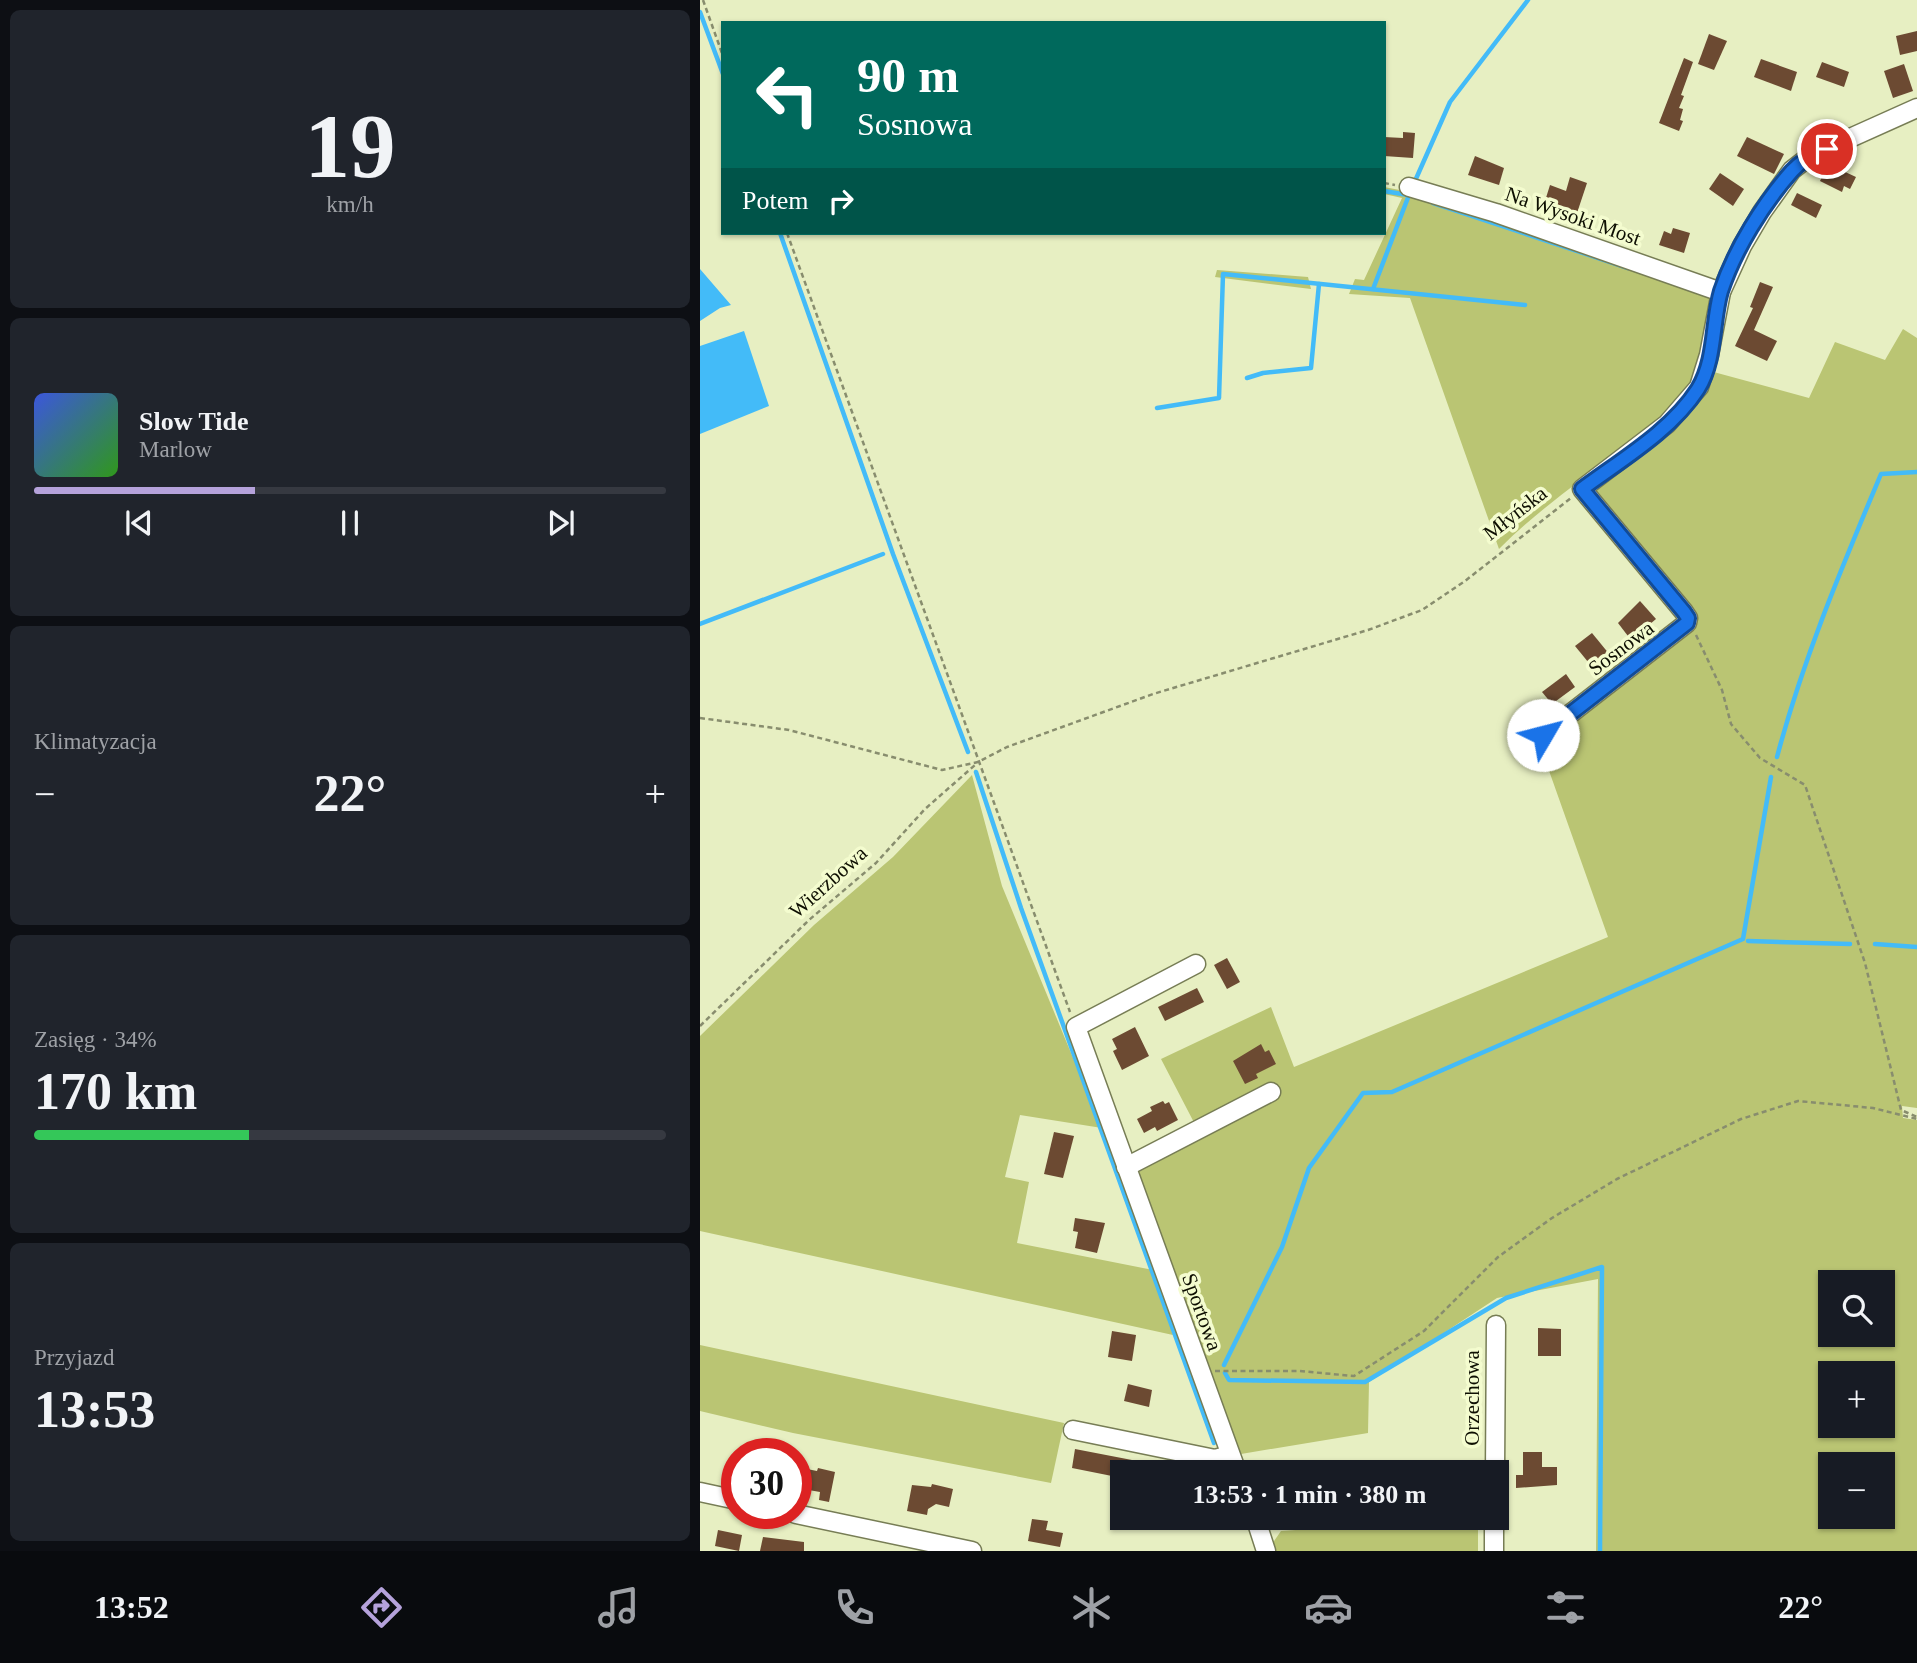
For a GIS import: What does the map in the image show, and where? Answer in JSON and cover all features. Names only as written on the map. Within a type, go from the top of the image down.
[{"type":"street","points":[[1688,618],[1582,489],[1667,424],[1699,387],[1709,355],[1721,292],[1742,246],[1762,212],[1793,170],[1810,156],[1917,108]]},
{"type":"street","name":"Na Wysoki Most","points":[[1409,187],[1496,213],[1721,292]]},
{"type":"street","name":"Sosnowa","points":[[1543,735],[1684,628],[1688,618]]},
{"type":"street","points":[[1076,1027],[1196,964]]},
{"type":"street","name":"Sportowa","points":[[1076,1027],[1232,1460]]},
{"type":"street","points":[[1126,1167],[1271,1092]]},
{"type":"street","name":"Orzechowa","points":[[1495,1460],[1496,1325]]},
{"type":"street","points":[[1073,1430],[1215,1459],[1230,1455]]},
{"type":"street","points":[[700,1492],[721,1497]]},
{"type":"street","points":[[812,1517],[972,1551]]},
{"type":"street","points":[[1259,1530],[1266,1551]]},
{"type":"street","points":[[1494,1530],[1494,1551]]},
{"type":"path","points":[[703,0],[721,50]]},
{"type":"path","points":[[788,235],[1076,1027]]},
{"type":"path","name":"Młyńska","points":[[978,762],[1007,747],[1153,694],[1368,630],[1422,610],[1465,581],[1582,489]]},
{"type":"path","points":[[1688,618],[1723,690],[1731,724],[1760,758],[1805,785],[1865,963],[1901,1110],[1917,1118]]},
{"type":"path","points":[[700,718],[789,730],[942,770],[978,762]]},
{"type":"path","name":"Wierzbowa","points":[[700,1026],[809,920],[876,863],[925,809],[978,762]]},
{"type":"path","points":[[1201,1375],[1217,1370],[1253,1369],[1354,1376],[1424,1331],[1498,1257],[1552,1218],[1617,1179],[1741,1119],[1798,1101],[1873,1108],[1917,1118]]},
{"type":"green space","points":[[1386,187],[1405,191],[1709,292],[1710,317],[1705,345],[1692,385],[1680,403],[1657,424],[1544,509],[1499,549],[1410,298],[1349,294],[1355,279],[1364,280],[1402,198],[1386,194]]},
{"type":"green space","points":[[1217,270],[1308,277],[1311,289],[1215,277]]},
{"type":"green space","points":[[1903,329],[1917,338],[1917,1108],[1902,1106],[1903,1118],[1917,1120],[1917,1551],[1596,1551],[1598,1279],[1497,1298],[1369,1382],[1368,1433],[1241,1454],[1137,1178],[1143,1164],[1200,1134],[1161,1059],[1271,1007],[1294,1067],[1608,937],[1536,734],[1589,693],[1598,705],[1687,633],[1693,618],[1593,492],[1710,371],[1809,398],[1835,342],[1885,360]]},
{"type":"green space","points":[[972,775],[1002,886],[1102,1128],[1020,1115],[1005,1177],[1029,1182],[1017,1243],[1153,1270],[1173,1335],[700,1231],[700,1036],[814,925],[893,857]]},
{"type":"green space","points":[[700,1345],[1064,1423],[1051,1483],[793,1433],[700,1411]]},
{"type":"green space","points":[[1478,1530],[1478,1551],[1274,1551],[1272,1544],[1281,1531]]},
{"type":"water","points":[[700,269],[731,305],[720,308],[700,321]]},
{"type":"water","points":[[744,331],[769,406],[700,434],[700,346]]},
{"type":"building","points":[[1917,31],[1917,51],[1900,55],[1896,36]]},
{"type":"building","points":[[1709,34],[1727,41],[1714,70],[1698,64]]},
{"type":"building","points":[[1684,58],[1693,62],[1681,95],[1684,96],[1679,108],[1683,109],[1680,120],[1683,121],[1679,131],[1659,123]]},
{"type":"building","points":[[1761,59],[1797,72],[1791,91],[1754,77]]},
{"type":"building","points":[[1822,62],[1849,72],[1844,87],[1816,77]]},
{"type":"building","points":[[1904,64],[1913,91],[1893,98],[1884,71]]},
{"type":"building","points":[[1403,132],[1415,133],[1413,158],[1386,156],[1386,137],[1403,138]]},
{"type":"building","points":[[1747,137],[1784,154],[1774,174],[1737,156]]},
{"type":"building","points":[[1475,156],[1504,168],[1499,185],[1468,175]]},
{"type":"building","points":[[1828,164],[1856,177],[1850,189],[1844,186],[1842,192],[1820,181]]},
{"type":"building","points":[[1720,173],[1744,189],[1733,206],[1709,189]]},
{"type":"building","points":[[1570,177],[1587,183],[1575,219],[1558,213],[1560,206],[1545,201],[1550,185],[1566,191]]},
{"type":"building","points":[[1797,193],[1822,205],[1816,218],[1791,205]]},
{"type":"building","points":[[1673,228],[1690,233],[1684,253],[1659,245],[1664,231],[1671,234]]},
{"type":"building","points":[[1760,282],[1773,287],[1754,330],[1777,341],[1767,361],[1735,346],[1753,308],[1750,307]]},
{"type":"building","points":[[1640,601],[1656,619],[1631,640],[1618,623]]},
{"type":"building","points":[[1592,633],[1610,655],[1593,668],[1575,646]]},
{"type":"building","points":[[1566,674],[1575,687],[1552,704],[1542,692]]},
{"type":"building","points":[[1227,958],[1240,982],[1227,989],[1214,965]]},
{"type":"building","points":[[1197,988],[1204,1002],[1165,1021],[1158,1007]]},
{"type":"building","points":[[1135,1027],[1149,1056],[1122,1070],[1113,1051],[1117,1049],[1112,1039]]},
{"type":"building","points":[[1261,1044],[1265,1052],[1269,1050],[1276,1064],[1256,1074],[1258,1078],[1245,1084],[1233,1061]]},
{"type":"building","points":[[1163,1101],[1165,1104],[1169,1102],[1178,1120],[1157,1131],[1155,1127],[1144,1133],[1137,1119],[1152,1111],[1150,1107]]},
{"type":"building","points":[[1054,1132],[1074,1136],[1063,1178],[1044,1174]]},
{"type":"building","points":[[1075,1218],[1105,1223],[1097,1253],[1075,1248],[1078,1232],[1073,1231]]},
{"type":"building","points":[[1538,1328],[1561,1329],[1561,1356],[1538,1356]]},
{"type":"building","points":[[1112,1331],[1136,1335],[1132,1361],[1108,1357]]},
{"type":"building","points":[[1128,1384],[1152,1390],[1149,1407],[1124,1401]]},
{"type":"building","points":[[1075,1449],[1132,1460],[1110,1460],[1110,1476],[1072,1468]]},
{"type":"building","points":[[1523,1452],[1542,1452],[1542,1467],[1557,1467],[1557,1485],[1516,1488],[1516,1475],[1523,1475]]},
{"type":"building","points":[[818,1468],[835,1472],[829,1502],[819,1500],[820,1492],[812,1491],[812,1470],[817,1471]]},
{"type":"building","points":[[932,1484],[953,1489],[949,1507],[936,1504],[928,1509],[927,1515],[907,1511],[912,1485],[931,1487]]},
{"type":"building","points":[[1032,1519],[1048,1521],[1046,1530],[1063,1533],[1060,1547],[1028,1541]]},
{"type":"building","points":[[718,1530],[742,1535],[739,1551],[715,1546]]},
{"type":"building","points":[[763,1537],[804,1542],[804,1551],[760,1551]]},
{"type":"waterway","points":[[1415,181],[1450,102],[1528,0]]},
{"type":"waterway","points":[[700,12],[721,69]]},
{"type":"waterway","points":[[1386,191],[1408,195]]},
{"type":"waterway","points":[[1373,289],[1409,195]]},
{"type":"waterway","points":[[1433,203],[1628,268]]},
{"type":"waterway","points":[[781,235],[893,554],[968,752]]},
{"type":"waterway","points":[[1157,408],[1219,398],[1223,274],[1525,305]]},
{"type":"waterway","points":[[1247,378],[1263,373],[1311,368],[1319,284]]},
{"type":"waterway","points":[[1777,757],[1811,649],[1881,474],[1917,472]]},
{"type":"waterway","points":[[700,624],[883,554]]},
{"type":"waterway","points":[[976,772],[1021,908],[1214,1443]]},
{"type":"waterway","points":[[1224,1365],[1282,1247],[1309,1168],[1363,1093],[1392,1092],[1743,939],[1771,777]]},
{"type":"waterway","points":[[1748,941],[1850,944]]},
{"type":"waterway","points":[[1875,944],[1917,947]]},
{"type":"waterway","points":[[1225,1373],[1229,1380],[1365,1382],[1506,1298],[1602,1267],[1600,1551]]},
{"type":"route","points":[[1543,735],[1684,628],[1687,623],[1688,618],[1684,612],[1582,489],[1667,424],[1699,387],[1709,355],[1721,292],[1742,246],[1762,212],[1793,170],[1810,156],[1827,149]]}]
